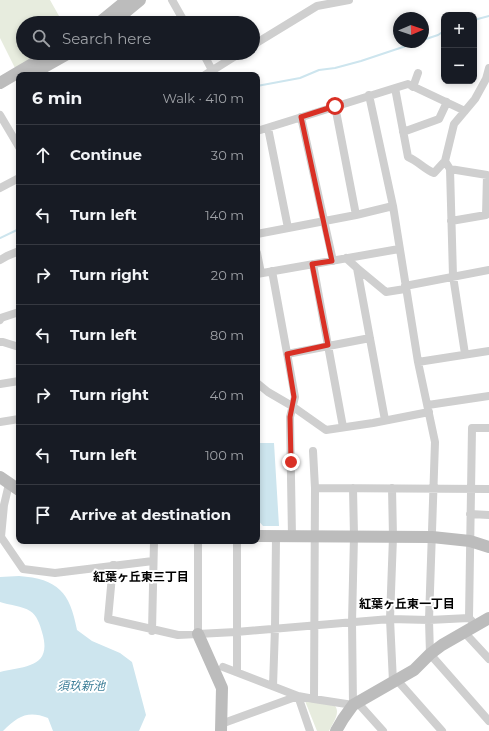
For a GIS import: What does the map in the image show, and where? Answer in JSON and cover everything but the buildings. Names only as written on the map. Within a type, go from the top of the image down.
[{"type":"street","points":[[107,16],[126,0]]},
{"type":"street","points":[[121,16],[140,0]]},
{"type":"street","points":[[172,0],[181,16]]},
{"type":"street","points":[[260,41],[317,6],[336,1],[349,0]]},
{"type":"street","points":[[19,72],[39,60]]},
{"type":"street","points":[[35,72],[57,60]]},
{"type":"street","points":[[207,60],[214,72],[230,60]]},
{"type":"street","points":[[395,88],[408,157],[434,173],[445,161],[454,124],[475,99],[486,79],[489,68]]},
{"type":"street","points":[[413,87],[418,73]]},
{"type":"street","points":[[0,83],[16,74]]},
{"type":"street","points":[[0,91],[16,83]]},
{"type":"street","points":[[260,130],[408,84],[465,111]]},
{"type":"street","points":[[369,95],[393,206],[418,362],[435,442],[429,620],[430,654],[489,721]]},
{"type":"street","points":[[403,132],[439,119],[447,102]]},
{"type":"street","points":[[335,106],[356,215]]},
{"type":"street","points":[[0,115],[16,142]]},
{"type":"street","points":[[301,117],[332,261]]},
{"type":"street","points":[[268,128],[288,228]]},
{"type":"street","points":[[445,161],[450,169],[453,276],[465,354]]},
{"type":"street","points":[[450,169],[487,176],[486,215],[451,221]]},
{"type":"street","points":[[0,188],[16,180]]},
{"type":"street","points":[[260,233],[324,222],[393,206]]},
{"type":"street","points":[[260,273],[399,249]]},
{"type":"street","points":[[0,260],[16,252]]},
{"type":"street","points":[[346,258],[386,292],[453,276],[489,270]]},
{"type":"street","points":[[312,264],[343,427]]},
{"type":"street","points":[[357,268],[385,420]]},
{"type":"street","points":[[272,271],[294,397],[290,417],[292,536]]},
{"type":"street","points":[[0,320],[1,318],[16,313]]},
{"type":"street","points":[[287,354],[370,338]]},
{"type":"street","points":[[0,342],[16,346]]},
{"type":"street","points":[[418,362],[489,351]]},
{"type":"street","points":[[0,384],[16,381]]},
{"type":"street","points":[[260,385],[326,430],[385,420],[429,408],[489,396]]},
{"type":"street","points":[[0,422],[16,419]]},
{"type":"street","points":[[336,731],[343,718],[355,703],[414,670],[430,654],[464,632],[472,621],[470,489],[472,428],[489,428]]},
{"type":"street","points":[[313,452],[315,488],[314,699]]},
{"type":"street","points":[[9,484],[4,505],[1,537],[23,569],[55,573],[153,561]]},
{"type":"street","points":[[315,488],[489,489]]},
{"type":"street","points":[[353,488],[354,536],[352,622],[355,703]]},
{"type":"street","points":[[392,488],[393,536],[390,619],[395,682],[442,731]]},
{"type":"street","points":[[470,514],[489,515]]},
{"type":"street","points":[[260,536],[432,537],[470,541],[489,548]]},
{"type":"street","points":[[273,686],[276,537]]},
{"type":"street","points":[[152,630],[154,544]]},
{"type":"street","points":[[198,544],[198,634],[222,688],[220,728],[298,696]]},
{"type":"street","points":[[236,672],[237,544]]},
{"type":"street","points":[[113,565],[108,619],[178,635],[236,632],[390,619],[472,621],[489,618]]},
{"type":"street","points":[[464,632],[489,659]]},
{"type":"street","points":[[223,667],[298,696],[355,703],[383,731]]},
{"type":"street","points":[[298,696],[310,731]]},
{"type":"shaded area","points":[[0,0],[50,0],[59,16],[16,16],[16,60],[29,60],[15,68],[0,38]]},
{"type":"shaded area","points":[[307,700],[335,706],[337,709],[337,715],[329,731],[317,731],[305,701]]},
{"type":"water","points":[[260,443],[274,443],[279,526],[263,526],[260,522]]},
{"type":"water","name":"須玖新池","points":[[19,576],[44,580],[53,584],[66,597],[74,617],[77,630],[92,641],[120,653],[132,662],[146,715],[139,731],[53,731],[48,718],[29,715],[19,718],[3,731],[0,731],[0,672],[34,663],[40,659],[44,653],[42,632],[35,615],[23,608],[0,602],[0,577]]},
{"type":"waterway","points":[[477,19],[489,16]]},
{"type":"waterway","points":[[429,38],[441,33]]},
{"type":"waterway","points":[[260,85],[300,78],[319,70],[335,68],[361,61],[400,48]]},
{"type":"waterway","points":[[0,238],[16,230]]},
{"type":"district","name":"紅葉ヶ丘東三丁目","points":[[141,577]]},
{"type":"district","name":"紅葉ヶ丘東一丁目","points":[[407,604]]},
{"type":"route","points":[[291,462],[290,417],[294,397],[287,354],[328,345],[312,264],[332,261],[301,117],[335,106]]}]
